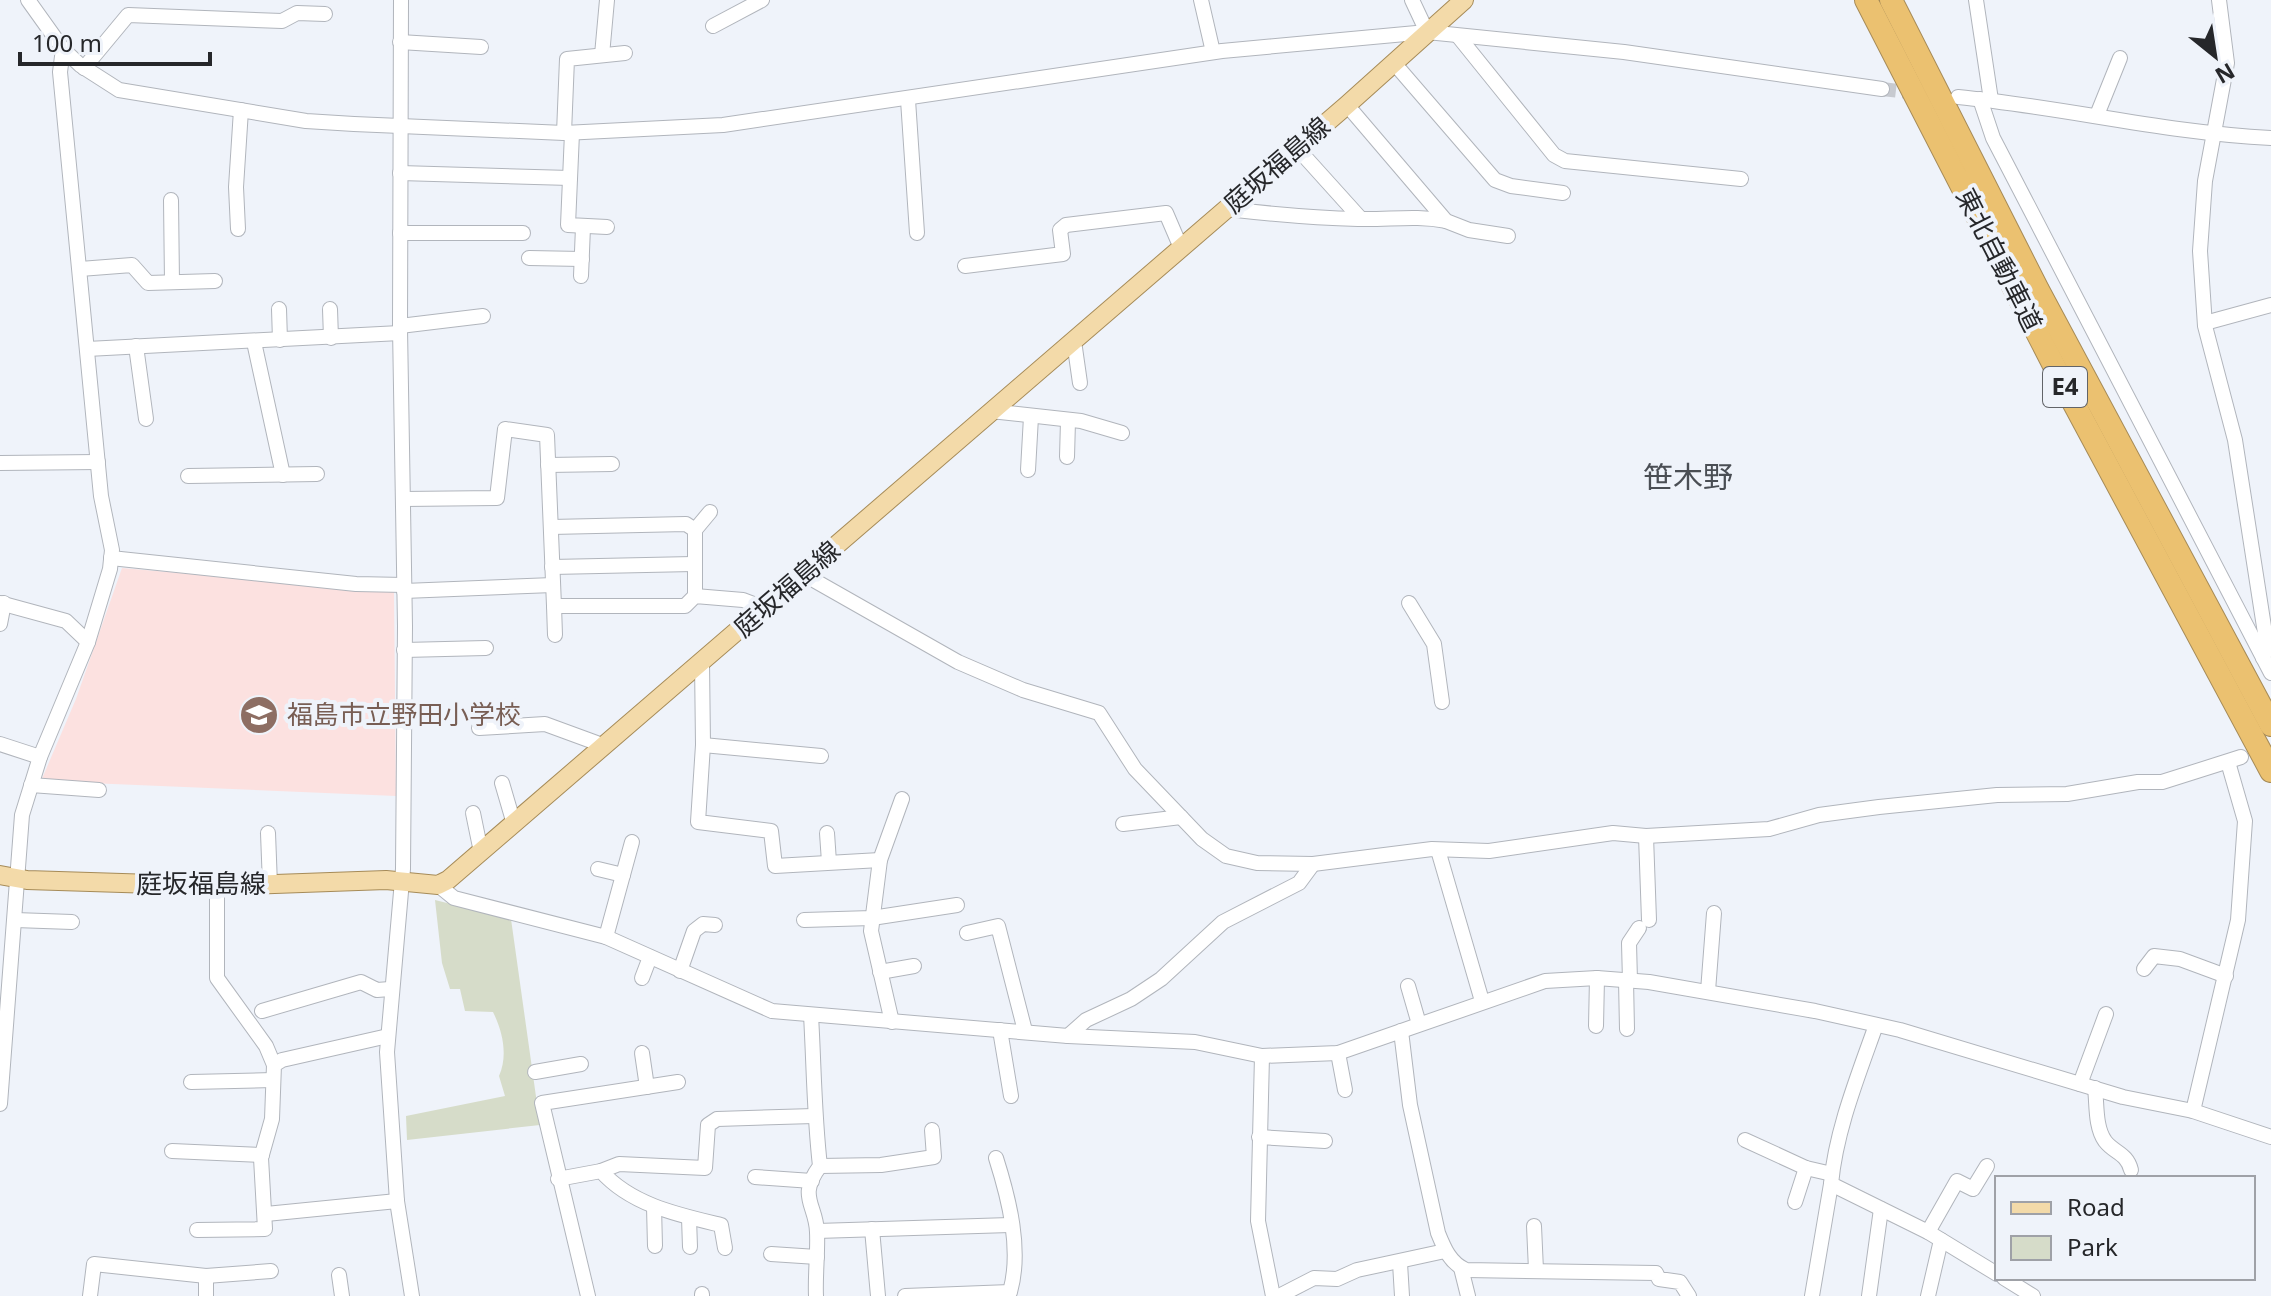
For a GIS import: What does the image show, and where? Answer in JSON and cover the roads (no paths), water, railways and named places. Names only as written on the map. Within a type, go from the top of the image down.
[{"type":"highway","name":"東北自動車道","points":[[1866,0],[2063,383],[2271,771]]},
{"type":"highway","name":"東北自動車道","points":[[1891,0],[2038,290],[2271,725]]},
{"type":"main road","name":"庭坂福島線","points":[[9,877],[217,886],[402,881],[438,885],[514,824],[604,740],[702,662],[1347,105],[1464,0]]},
{"type":"street","points":[[28,0],[63,49],[84,68],[119,90],[306,121],[568,133],[723,125],[908,100],[1213,52],[1427,32],[1624,52],[1882,89]]},
{"type":"street","points":[[401,0],[402,881],[388,1036],[397,1201],[410,1296]]},
{"type":"street","points":[[602,55],[607,0]]},
{"type":"street","points":[[713,26],[762,0]]},
{"type":"street","points":[[1201,0],[1213,52]]},
{"type":"street","points":[[1412,0],[1427,32]]},
{"type":"street","points":[[1976,0],[1985,99],[1993,138],[2267,649]]},
{"type":"street","points":[[2219,0],[2227,63],[2215,134],[2208,156],[2200,251],[2205,323],[2235,440],[2271,673]]},
{"type":"street","points":[[84,68],[128,15],[282,21],[297,13],[325,14]]},
{"type":"street","points":[[1458,36],[1554,155],[1565,161],[1741,179]]},
{"type":"street","points":[[400,42],[481,47]]},
{"type":"street","points":[[0,1104],[4,999],[15,920],[9,877],[31,785],[88,642],[111,558],[111,532],[101,496],[60,72],[63,49]]},
{"type":"street","points":[[607,227],[568,225],[567,59],[625,53]]},
{"type":"street","points":[[2097,115],[2120,58]]},
{"type":"street","points":[[1394,63],[1495,180],[1511,186],[1563,193]]},
{"type":"street","points":[[1958,97],[2215,134],[2271,138]]},
{"type":"street","points":[[908,100],[917,233]]},
{"type":"street","points":[[1347,105],[1446,221]]},
{"type":"street","points":[[238,229],[236,187],[241,110]]},
{"type":"street","points":[[1297,148],[1361,219]]},
{"type":"street","points":[[400,173],[570,178]]},
{"type":"street","points":[[171,200],[172,282]]},
{"type":"street","points":[[1227,209],[1361,219],[1412,216],[1508,236]]},
{"type":"street","points":[[965,266],[1063,254],[1060,230],[1066,225],[1166,213],[1181,248]]},
{"type":"street","points":[[581,276],[583,227]]},
{"type":"street","points":[[400,233],[523,233]]},
{"type":"street","points":[[529,258],[582,259]]},
{"type":"street","points":[[80,269],[132,265],[148,283],[215,281]]},
{"type":"street","points":[[2205,323],[2271,305]]},
{"type":"street","points":[[279,309],[280,340]]},
{"type":"street","points":[[330,309],[331,338]]},
{"type":"street","points":[[87,349],[331,338],[483,316]]},
{"type":"street","points":[[254,342],[283,475]]},
{"type":"street","points":[[1071,343],[1075,348],[1080,383]]},
{"type":"street","points":[[136,346],[146,419]]},
{"type":"street","points":[[991,411],[1068,421],[1122,433]]},
{"type":"street","points":[[1028,470],[1031,417]]},
{"type":"street","points":[[1067,457],[1068,421]]},
{"type":"street","points":[[403,499],[497,498],[505,429],[547,435],[555,635]]},
{"type":"street","points":[[0,463],[98,462]]},
{"type":"street","points":[[548,465],[612,464]]},
{"type":"street","points":[[188,476],[317,474]]},
{"type":"street","points":[[554,606],[685,606],[695,596],[695,530],[710,512]]},
{"type":"street","points":[[551,527],[686,524],[695,530]]},
{"type":"street","points":[[111,558],[252,575],[404,588],[553,585]]},
{"type":"street","points":[[552,567],[693,564]]},
{"type":"street","points":[[803,574],[958,662],[1023,690],[1099,713],[1135,769],[1202,839],[1226,856],[1257,863],[1313,864],[1438,850],[1503,850],[1613,833],[1646,836],[1769,829],[1819,815],[1879,807],[1997,795],[2067,794],[2138,782],[2162,782],[2235,759],[2245,836],[2238,920],[2193,1111]]},
{"type":"street","points":[[695,596],[743,600],[764,608]]},
{"type":"street","points":[[0,624],[2,603],[66,621],[88,642]]},
{"type":"street","points":[[1409,603],[1434,644],[1442,702]]},
{"type":"street","points":[[404,650],[486,648]]},
{"type":"street","points":[[702,662],[703,745],[698,822],[771,831],[775,866],[880,860]]},
{"type":"street","points":[[479,728],[545,724],[604,740]]},
{"type":"street","points":[[0,744],[40,757]]},
{"type":"street","points":[[703,745],[821,756]]},
{"type":"street","points":[[502,783],[514,824]]},
{"type":"street","points":[[31,785],[99,790]]},
{"type":"street","points":[[892,1022],[871,942],[872,918],[880,860],[902,799]]},
{"type":"street","points":[[473,813],[481,852]]},
{"type":"street","points":[[1123,824],[1181,817]]},
{"type":"street","points":[[268,833],[270,885]]},
{"type":"street","points":[[827,833],[829,862]]},
{"type":"street","points":[[1627,1029],[1629,943],[1644,924],[1646,836]]},
{"type":"street","points":[[606,937],[632,842]]},
{"type":"street","points":[[1438,850],[1482,1001]]},
{"type":"street","points":[[1068,1036],[1086,1020],[1131,999],[1161,979],[1223,922],[1299,883],[1313,864]]},
{"type":"street","points":[[598,869],[623,875]]},
{"type":"street","points":[[438,885],[454,898],[606,937],[754,1006],[811,1015],[1068,1036],[1195,1042],[1262,1056],[1338,1053],[1545,981],[1597,978],[1708,991],[1876,1025],[2088,1086],[2193,1111],[2271,1137]]},
{"type":"street","points":[[197,1230],[265,1229],[262,1155],[272,1119],[274,1073],[266,1046],[217,978],[217,886]]},
{"type":"street","points":[[804,920],[872,918],[957,905]]},
{"type":"street","points":[[1708,991],[1714,913]]},
{"type":"street","points":[[15,920],[72,922]]},
{"type":"street","points":[[680,971],[694,931],[703,924],[715,925]]},
{"type":"street","points":[[967,933],[998,926],[1025,1031]]},
{"type":"street","points":[[2144,969],[2154,956],[2180,959],[2226,976]]},
{"type":"street","points":[[642,978],[650,957]]},
{"type":"street","points":[[880,972],[914,966]]},
{"type":"street","points":[[1596,1026],[1597,978]]},
{"type":"street","points":[[262,1011],[361,982],[377,990],[390,989]]},
{"type":"street","points":[[1408,986],[1419,1024]]},
{"type":"street","points":[[2106,1014],[2088,1086],[2099,1130],[2106,1144],[2128,1159],[2131,1170]]},
{"type":"street","points":[[811,1015],[814,1116],[820,1166],[812,1181],[809,1209],[817,1231],[816,1296]]},
{"type":"street","points":[[1812,1296],[1832,1179],[1852,1094],[1876,1025]]},
{"type":"street","points":[[1000,1030],[1011,1096]]},
{"type":"street","points":[[1401,1031],[1410,1105],[1435,1221],[1445,1251],[1461,1268],[1468,1296]]},
{"type":"street","points":[[274,1073],[282,1060],[388,1036]]},
{"type":"street","points":[[642,1053],[647,1087]]},
{"type":"street","points":[[1338,1053],[1345,1090]]},
{"type":"street","points":[[1262,1056],[1258,1221],[1276,1296],[1314,1278],[1337,1279],[1357,1270],[1445,1251]]},
{"type":"street","points":[[535,1072],[581,1064]]},
{"type":"street","points":[[191,1082],[274,1073]]},
{"type":"street","points":[[588,1296],[542,1103],[678,1082]]},
{"type":"street","points":[[558,1179],[601,1171],[619,1164],[705,1168],[708,1125],[717,1119],[814,1116]]},
{"type":"street","points":[[820,1166],[881,1165],[934,1157],[932,1130]]},
{"type":"street","points":[[1259,1137],[1325,1141]]},
{"type":"street","points":[[1745,1140],[1832,1179],[1995,1273]]},
{"type":"street","points":[[172,1151],[262,1155]]},
{"type":"street","points":[[905,1296],[1010,1292],[1016,1271],[1010,1201],[996,1158]]},
{"type":"street","points":[[1928,1296],[1935,1236],[1957,1181],[1973,1189],[1987,1166]]},
{"type":"street","points":[[1795,1202],[1806,1168]]},
{"type":"street","points":[[601,1171],[610,1181],[654,1207],[721,1225],[725,1248]]},
{"type":"street","points":[[755,1177],[812,1181]]},
{"type":"street","points":[[266,1214],[397,1201]]},
{"type":"street","points":[[654,1207],[655,1246]]},
{"type":"street","points":[[1869,1296],[1881,1209]]},
{"type":"street","points":[[689,1218],[690,1247]]},
{"type":"street","points":[[817,1231],[1010,1225]]},
{"type":"street","points":[[1534,1226],[1536,1270]]},
{"type":"street","points":[[872,1229],[878,1296]]},
{"type":"street","points":[[771,1254],[817,1257]]},
{"type":"street","points":[[1400,1263],[1402,1296]]},
{"type":"street","points":[[90,1296],[94,1264],[206,1276],[271,1271]]},
{"type":"street","points":[[1461,1268],[1656,1273],[1659,1279],[1680,1282],[1689,1296]]},
{"type":"street","points":[[339,1275],[342,1296]]},
{"type":"street","points":[[206,1276],[206,1296]]},
{"type":"street","points":[[2007,1280],[2033,1296]]},
{"type":"tunnel","points":[[1882,89],[1917,93]]},
{"type":"place","name":"福島市立野田小学校","points":[[259,715]]},
{"type":"district","name":"笹木野","points":[[1688,478]]}]
